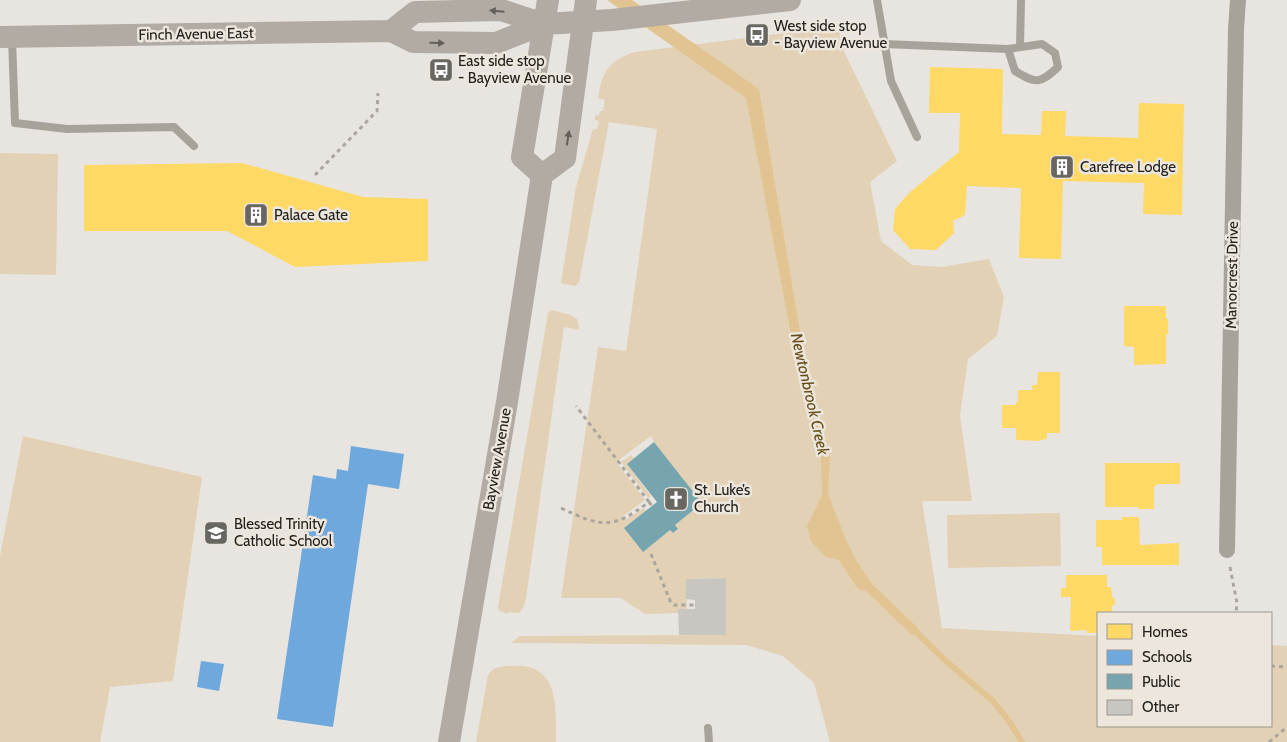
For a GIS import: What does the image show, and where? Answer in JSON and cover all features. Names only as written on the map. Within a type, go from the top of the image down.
[{"type":"main road","points":[[548,0],[522,157],[542,175],[564,158],[585,10]]},
{"type":"main road","name":"Finch Avenue East","points":[[6,37],[392,31],[413,42],[496,43],[585,10],[612,20],[790,0]]},
{"type":"main road","name":"Finch Avenue East","points":[[392,31],[415,12],[501,10],[544,24]]},
{"type":"main road","name":"Bayview Avenue","points":[[449,742],[507,402],[542,175]]},
{"type":"street","name":"Manorcrest Drive","points":[[1227,550],[1238,0]]},
{"type":"lane","points":[[876,0],[891,81],[917,137]]},
{"type":"lane","points":[[1020,0],[1020,47]]},
{"type":"lane","points":[[6,37],[15,123],[68,129],[174,127],[194,146]]},
{"type":"lane","points":[[884,44],[1008,49],[1042,44],[1055,52],[1058,67],[1045,79],[1029,80],[1015,71],[1008,49]]},
{"type":"lane","points":[[708,728],[709,742]]},
{"type":"path","points":[[315,175],[377,111],[378,93]]},
{"type":"path","points":[[576,406],[652,506]]},
{"type":"path","points":[[561,508],[583,519],[598,523],[618,520],[649,502]]},
{"type":"path","points":[[1227,550],[1237,603],[1236,612]]},
{"type":"path","points":[[651,554],[671,603],[674,605],[696,606]]},
{"type":"path","points":[[1272,666],[1287,667]]},
{"type":"path","points":[[1270,742],[1287,727]]},
{"type":"shaded area","points":[[841,28],[839,41],[897,161],[870,182],[881,241],[912,265],[942,267],[989,259],[1004,297],[997,336],[968,359],[960,415],[972,501],[922,501],[942,628],[1097,636],[1097,727],[1272,727],[1272,645],[1287,646],[1287,742],[830,742],[814,683],[783,656],[746,645],[511,643],[520,636],[726,635],[726,578],[686,579],[687,609],[679,609],[678,613],[645,614],[621,598],[561,598],[598,347],[626,351],[657,129],[609,122],[579,282],[575,286],[561,283],[576,187],[593,129],[597,129],[599,121],[595,120],[595,115],[599,116],[600,111],[603,111],[605,100],[598,98],[602,81],[608,68],[613,63],[635,52],[802,31]],"holes":[[[651,436],[702,503],[675,525],[678,530],[673,533],[670,530],[643,551],[646,511],[644,508],[625,520],[623,516],[645,500],[616,462]]]},
{"type":"shaded area","points":[[0,153],[58,154],[56,275],[0,274]]},
{"type":"shaded area","points":[[552,310],[571,315],[578,320],[579,330],[564,327],[526,599],[519,613],[508,612],[508,614],[498,610],[498,607],[548,313]]},
{"type":"shaded area","points":[[23,436],[202,477],[173,681],[110,687],[100,742],[0,742],[0,556]]},
{"type":"shaded area","points":[[631,455],[634,458],[627,464],[651,496],[648,498],[621,462]]},
{"type":"shaded area","points":[[1060,513],[1061,566],[948,568],[947,515]]},
{"type":"shaded area","points":[[505,666],[532,668],[541,673],[548,681],[552,690],[556,711],[556,742],[476,742],[488,675],[493,669]]},
{"type":"water","points":[[607,0],[632,0],[759,89],[806,367],[814,408],[830,456],[828,494],[856,560],[873,585],[918,628],[912,635],[866,591],[858,589],[839,560],[826,557],[811,541],[807,526],[822,495],[821,456],[800,381],[746,98]]},
{"type":"building: Homes","name":"Carefree Lodge","points":[[930,67],[1003,69],[1002,134],[1041,135],[1042,111],[1066,111],[1065,136],[1138,138],[1139,103],[1184,104],[1182,215],[1143,214],[1144,183],[1063,181],[1061,259],[1019,258],[1021,188],[967,186],[965,215],[953,221],[954,233],[936,250],[910,249],[893,230],[895,209],[910,192],[959,152],[960,113],[929,113]]},
{"type":"building: Homes","name":"Palace Gate","points":[[242,163],[363,197],[428,199],[428,261],[295,267],[227,231],[84,231],[84,165]]},
{"type":"building: Homes","points":[[1124,306],[1166,306],[1168,335],[1166,334],[1166,364],[1134,365],[1134,347],[1124,346]]},
{"type":"building: Homes","points":[[1038,372],[1060,372],[1060,433],[1047,433],[1047,439],[1040,441],[1016,440],[1016,428],[1002,428],[1002,405],[1016,405],[1016,402],[1018,402],[1018,390],[1032,390],[1032,385],[1037,385]]},
{"type":"building: Homes","points":[[1105,463],[1180,463],[1180,484],[1158,484],[1154,487],[1154,509],[1105,507]]},
{"type":"building: Homes","points":[[1122,517],[1139,517],[1140,545],[1179,543],[1179,565],[1102,565],[1102,547],[1096,547],[1096,520],[1122,520]]},
{"type":"building: Homes","points":[[1066,575],[1107,575],[1107,587],[1111,587],[1115,604],[1112,606],[1112,612],[1097,612],[1097,633],[1087,633],[1087,630],[1070,631],[1071,597],[1061,597],[1061,588],[1066,588]]},
{"type":"building: Schools","name":"Blessed Trinity Catholic School","points":[[351,446],[404,454],[399,489],[368,484],[333,727],[277,719],[313,475],[336,479],[337,469],[348,471]]},
{"type":"building: Schools","points":[[201,661],[224,664],[219,691],[197,687]]},
{"type":"building: Public","name":"St. Luke’s Church","points":[[654,442],[702,503],[675,525],[678,529],[673,533],[670,530],[643,552],[624,528],[657,502],[627,464]]},
{"type":"building: Other","points":[[726,578],[726,635],[679,635],[678,609],[695,609],[695,600],[686,599],[686,579]]},
{"type":"waterway","name":"Newtonbrook Creek","points":[[909,625],[947,662],[993,701],[1009,721],[1022,742]]},
{"type":"place","name":"West side stop - Bayview Avenue","points":[[757,35]]},
{"type":"place","name":"East side stop - Bayview Avenue","points":[[441,70]]},
{"type":"place","name":"Carefree Lodge","points":[[1062,167]]},
{"type":"place","name":"Palace Gate","points":[[256,215]]},
{"type":"place","name":"St. Luke’s Church","points":[[676,499]]},
{"type":"place","name":"Blessed Trinity Catholic School","points":[[216,533]]}]
